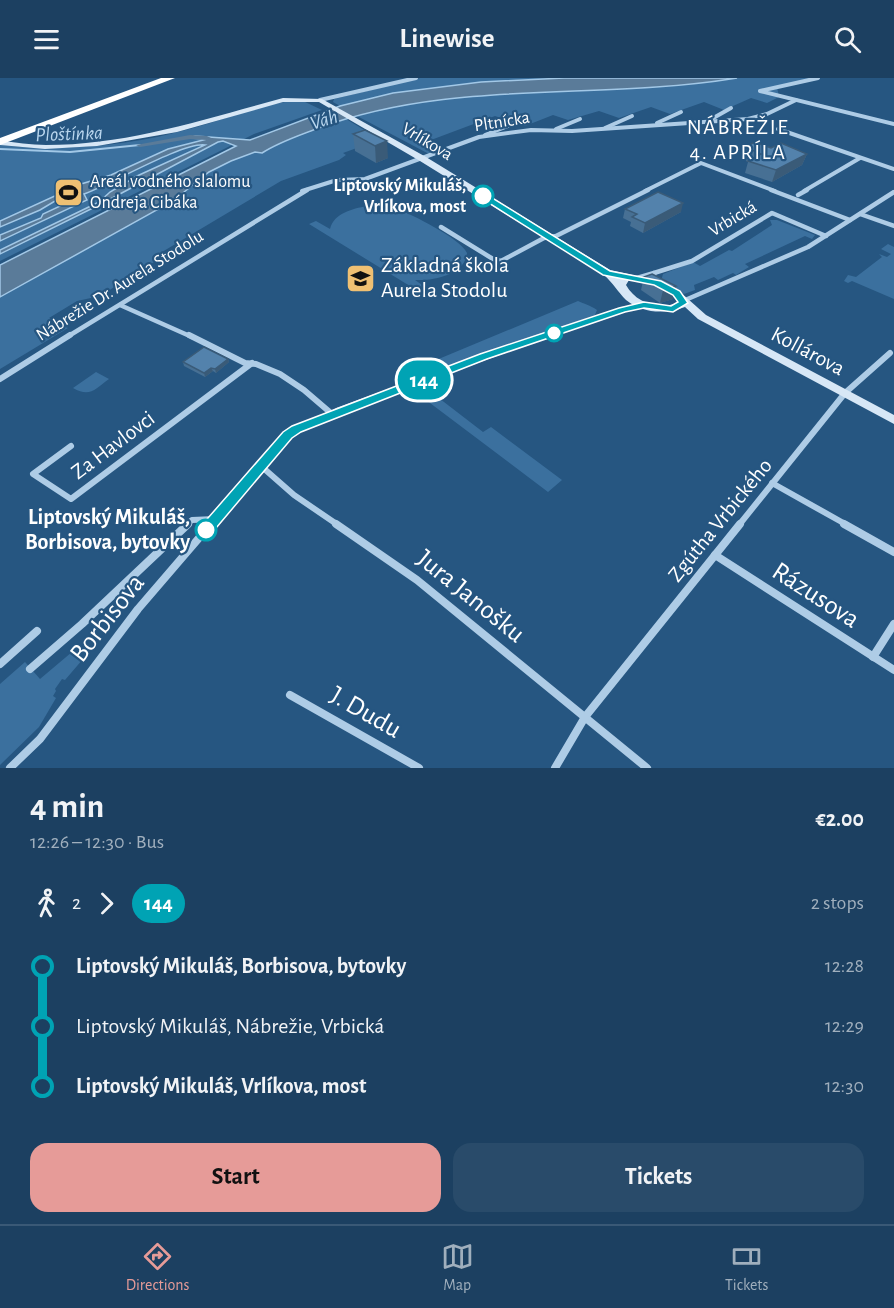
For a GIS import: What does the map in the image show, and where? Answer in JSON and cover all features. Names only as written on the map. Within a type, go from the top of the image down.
[{"type":"highway","points":[[5,138],[158,78]]},
{"type":"highway","points":[[5,138],[170,78]]},
{"type":"street","points":[[5,138],[45,147],[107,143],[177,130],[283,100],[320,100],[416,78]]},
{"type":"street","points":[[818,78],[760,91],[894,124]]},
{"type":"street","points":[[779,88],[789,98]]},
{"type":"street","name":"Vrlíkova","points":[[320,100],[363,123],[552,238],[607,273],[621,285]]},
{"type":"street","name":"Pltnícka","points":[[423,159],[479,137],[531,130],[603,129],[752,118],[796,100]]},
{"type":"street","name":"Pltnícka","points":[[707,122],[731,108]]},
{"type":"street","name":"Pltnícka","points":[[651,126],[681,112]]},
{"type":"street","name":"Pltnícka","points":[[603,129],[632,116]]},
{"type":"street","name":"Pltnícka","points":[[553,130],[580,119]]},
{"type":"street","points":[[479,137],[515,123]]},
{"type":"street","points":[[778,129],[894,169]]},
{"type":"street","points":[[798,195],[860,158]]},
{"type":"street","name":"Nábrežie Dr. Aurela Stodolu","points":[[0,379],[300,192],[337,180],[365,179],[423,159]]},
{"type":"street","points":[[441,227],[498,261],[544,238],[552,238],[701,163],[850,220]]},
{"type":"street","points":[[669,309],[808,247],[894,192]]},
{"type":"street","name":"Vrbická","points":[[656,278],[692,261],[772,213],[826,236]]},
{"type":"street","points":[[860,214],[894,226]]},
{"type":"street","name":"Vrlíkova","points":[[607,273],[634,278],[656,278]]},
{"type":"street","points":[[622,310],[628,298],[621,285],[634,278]]},
{"type":"street","name":"Kollárova","points":[[656,278],[702,317],[894,420]]},
{"type":"street","name":"Kollárova","points":[[628,298],[644,305],[702,317]]},
{"type":"street","points":[[120,305],[158,320],[245,363],[252,363],[274,372],[314,395],[332,414]]},
{"type":"street","points":[[261,466],[288,435],[332,414],[483,357],[622,310],[644,305]]},
{"type":"street","name":"Zgútha Vrbického","points":[[555,768],[585,717],[844,393],[890,353]]},
{"type":"street","name":"Za Havlovci","points":[[71,446],[33,474],[71,499],[252,363]]},
{"type":"street","name":"Borbisova","points":[[10,768],[40,739],[138,609],[261,466]]},
{"type":"street","name":"Jura Janošku","points":[[261,466],[294,495],[417,580],[647,768]]},
{"type":"street","points":[[772,483],[894,552]]},
{"type":"street","points":[[30,669],[76,630],[192,520],[215,519]]},
{"type":"street","name":"Rázusova","points":[[715,555],[894,670]]},
{"type":"street","points":[[873,657],[894,624]]},
{"type":"street","points":[[0,664],[38,632]]},
{"type":"street","name":"J. Dudu","points":[[290,694],[419,768]]},
{"type":"shaded area","points":[[420,78],[564,78],[451,86],[395,94],[340,106],[333,102],[334,99]]},
{"type":"shaded area","points":[[737,78],[812,78],[777,87],[779,97],[767,103],[751,98],[724,110],[704,102],[670,114],[651,107],[619,118],[599,111],[568,120],[553,115],[525,126],[495,116],[423,143],[438,151],[429,154],[357,116],[408,103],[495,93],[656,87]]},
{"type":"shaded area","name":"Areál vodného slalomu Ondreja Cibáka","points":[[291,101],[303,101],[322,110],[254,134],[0,261],[0,145],[49,148],[121,143],[169,134]]},
{"type":"shaded area","points":[[346,119],[376,137],[365,145],[343,153],[346,155],[339,160],[281,181],[162,252],[159,259],[100,296],[77,301],[49,318],[68,328],[0,369],[0,297],[173,201],[209,172],[231,161],[255,152],[262,153],[273,146]]},
{"type":"shaded area","points":[[381,205],[395,208],[434,227],[463,247],[467,253],[465,261],[461,267],[447,275],[415,280],[425,287],[418,291],[309,224],[316,221],[330,229],[340,215],[367,206]]},
{"type":"shaded area","points":[[770,220],[777,220],[815,235],[812,239],[805,236],[745,264],[749,267],[736,275],[733,273],[718,280],[714,277],[694,285],[695,290],[684,294],[661,281],[663,274],[693,262],[700,266],[729,250],[732,251],[772,225]]},
{"type":"shaded area","points":[[888,244],[894,247],[894,299],[852,281],[848,283],[844,281],[848,275],[856,277],[882,257],[879,254],[887,257],[891,254],[881,249]]},
{"type":"shaded area","points":[[578,301],[597,310],[595,315],[438,371],[428,367],[429,363]]},
{"type":"shaded area","points":[[96,372],[109,379],[88,392],[73,388]]},
{"type":"shaded area","points":[[431,392],[483,432],[491,427],[562,480],[548,492],[422,397]]},
{"type":"shaded area","points":[[72,652],[83,659],[55,689],[53,696],[56,698],[39,727],[0,765],[0,684],[25,662],[40,679]]},
{"type":"water","name":"Váh","points":[[564,78],[737,78],[684,85],[471,97],[419,103],[367,113],[316,129],[282,142],[262,153],[255,152],[209,172],[173,201],[0,297],[0,265],[236,146],[223,141],[218,142],[0,254],[0,250],[99,202],[110,192],[137,176],[205,145],[181,150],[84,194],[87,200],[0,241],[0,235],[41,218],[43,214],[71,201],[77,195],[65,195],[40,210],[0,227],[0,221],[81,184],[111,175],[168,149],[207,139],[189,138],[195,136],[250,140],[340,106],[393,93],[481,82]]},
{"type":"building","points":[[365,130],[387,141],[375,146],[353,134]]},
{"type":"building","points":[[755,142],[771,148],[781,143],[807,154],[776,170],[748,161],[761,154],[745,147]]},
{"type":"building","points":[[658,192],[683,203],[645,223],[632,217],[637,214],[625,209]]},
{"type":"building","points":[[652,274],[676,286],[663,290],[644,277]]},
{"type":"building","points":[[204,347],[228,359],[215,369],[211,368],[204,373],[183,362]]},
{"type":"waterway","points":[[140,145],[190,137],[207,138]]},
{"type":"waterway","name":"Ploštínka","points":[[0,149],[70,152],[140,145]]},
{"type":"bus line","name":"144","points":[[206,530],[288,435],[297,429],[483,357],[622,310],[644,305],[673,309],[682,305],[682,298],[676,293],[648,279],[607,273],[483,196]]},
{"type":"place","name":"Areál vodného slalomu Ondreja Cibáka","points":[[69,192]]},
{"type":"place","name":"Liptovský Mikuláš, Vrlíkova, most","points":[[483,196]]},
{"type":"place","name":"Základná škola Aurela Stodolu","points":[[360,278]]},
{"type":"place","name":"Liptovský Mikuláš, Borbisova, bytovky","points":[[206,530]]},
{"type":"district","name":"NÁBREŽIE 4. APRÍLA","points":[[738,140]]}]
